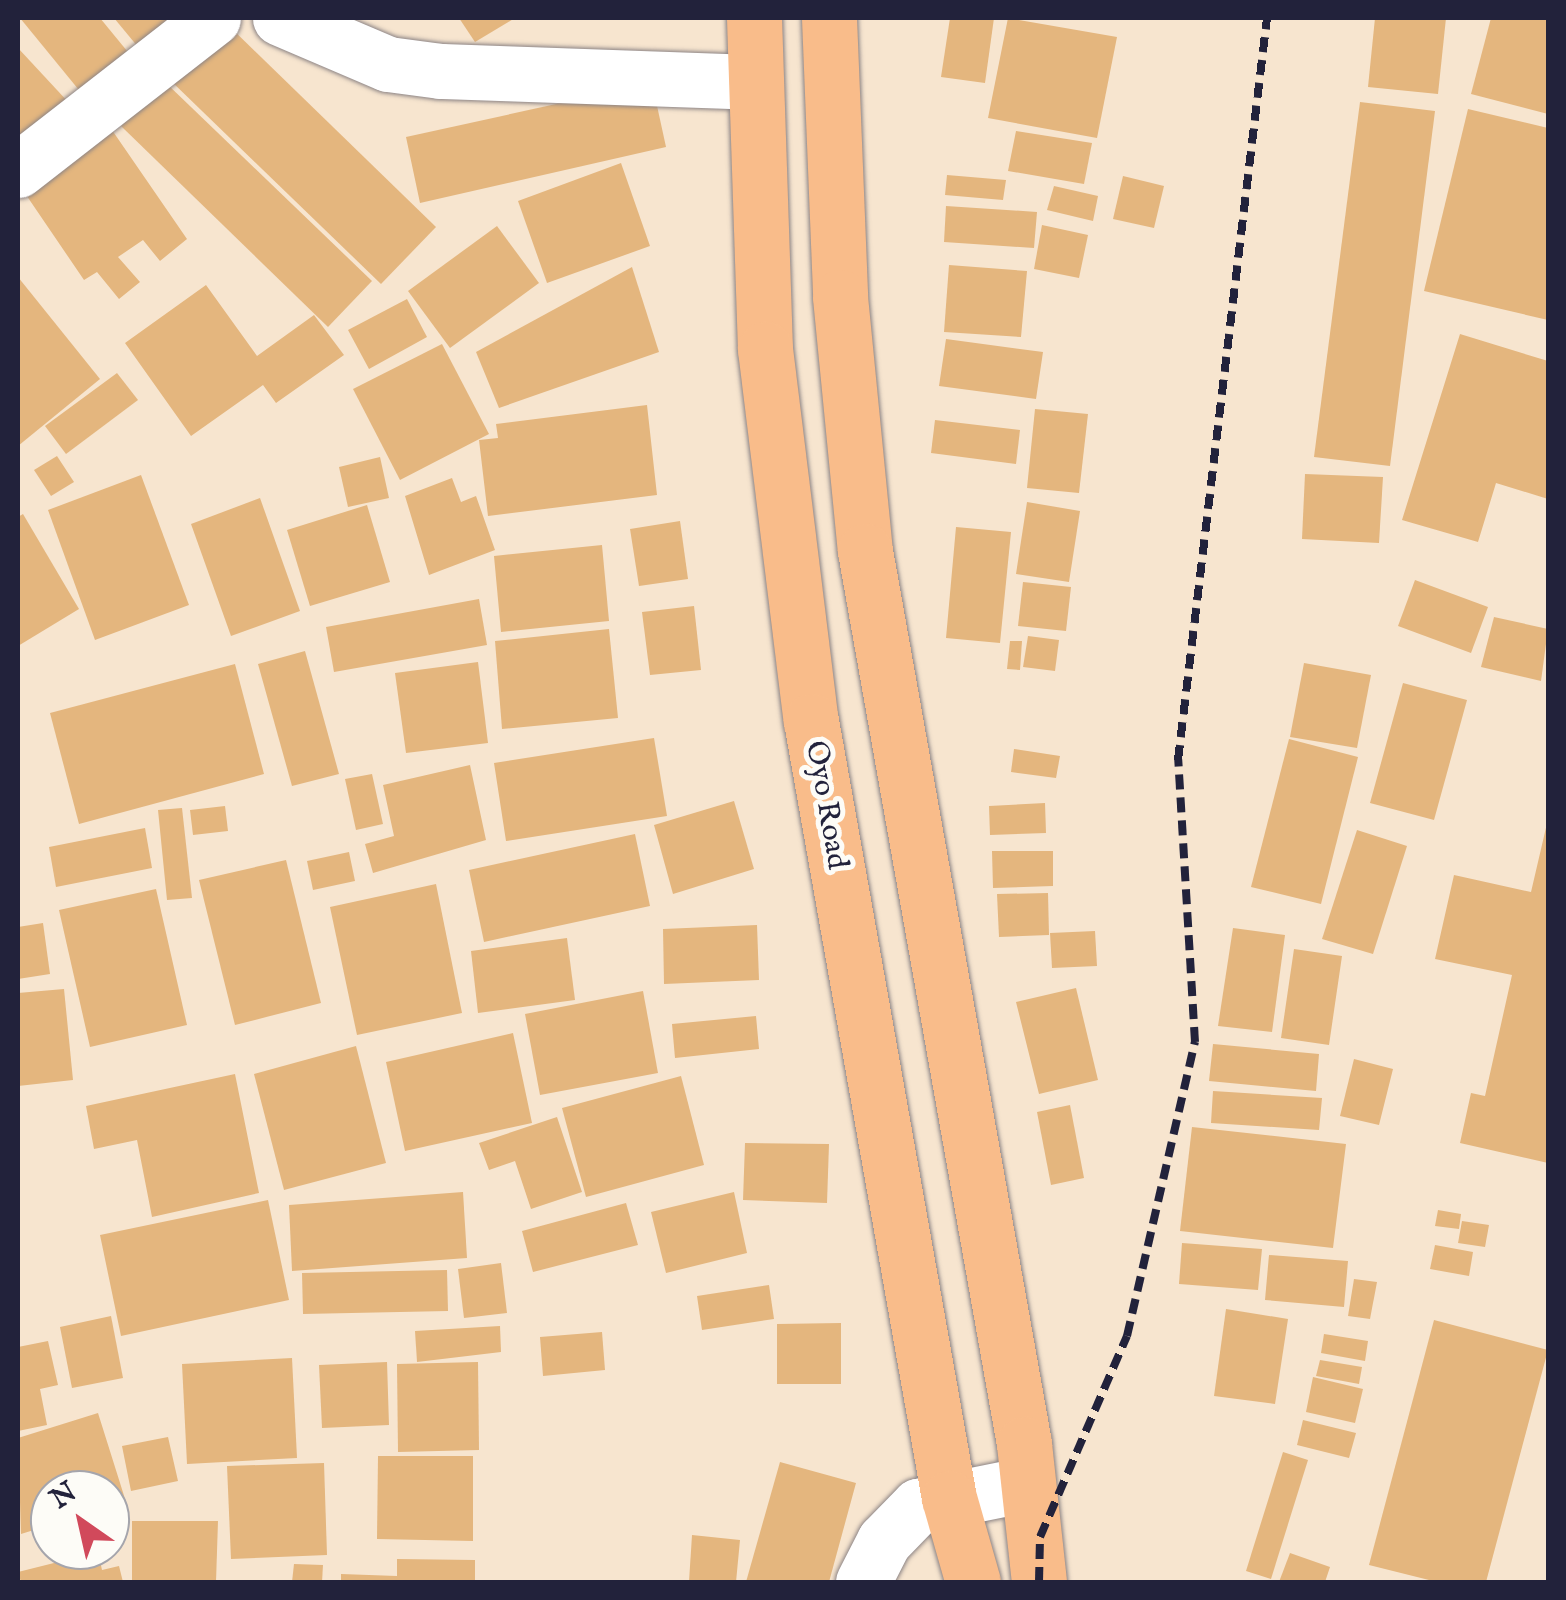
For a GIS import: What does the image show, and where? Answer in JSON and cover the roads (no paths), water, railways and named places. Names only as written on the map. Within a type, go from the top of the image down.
[{"type":"main road","name":"Oyo Road","points":[[754,18],[765,349],[811,721],[950,1498],[973,1582]]},
{"type":"main road","points":[[829,18],[840,297],[865,551],[1027,1484],[1039,1582]]},
{"type":"street","points":[[18,170],[213,18]]},
{"type":"street","points":[[280,18],[375,60],[441,72],[754,82]]},
{"type":"street","points":[[863,1582],[884,1542],[918,1506],[1027,1484]]},
{"type":"railway","points":[[1039,1582],[1040,1537],[1127,1336],[1195,1042],[1178,760],[1267,18]]}]
